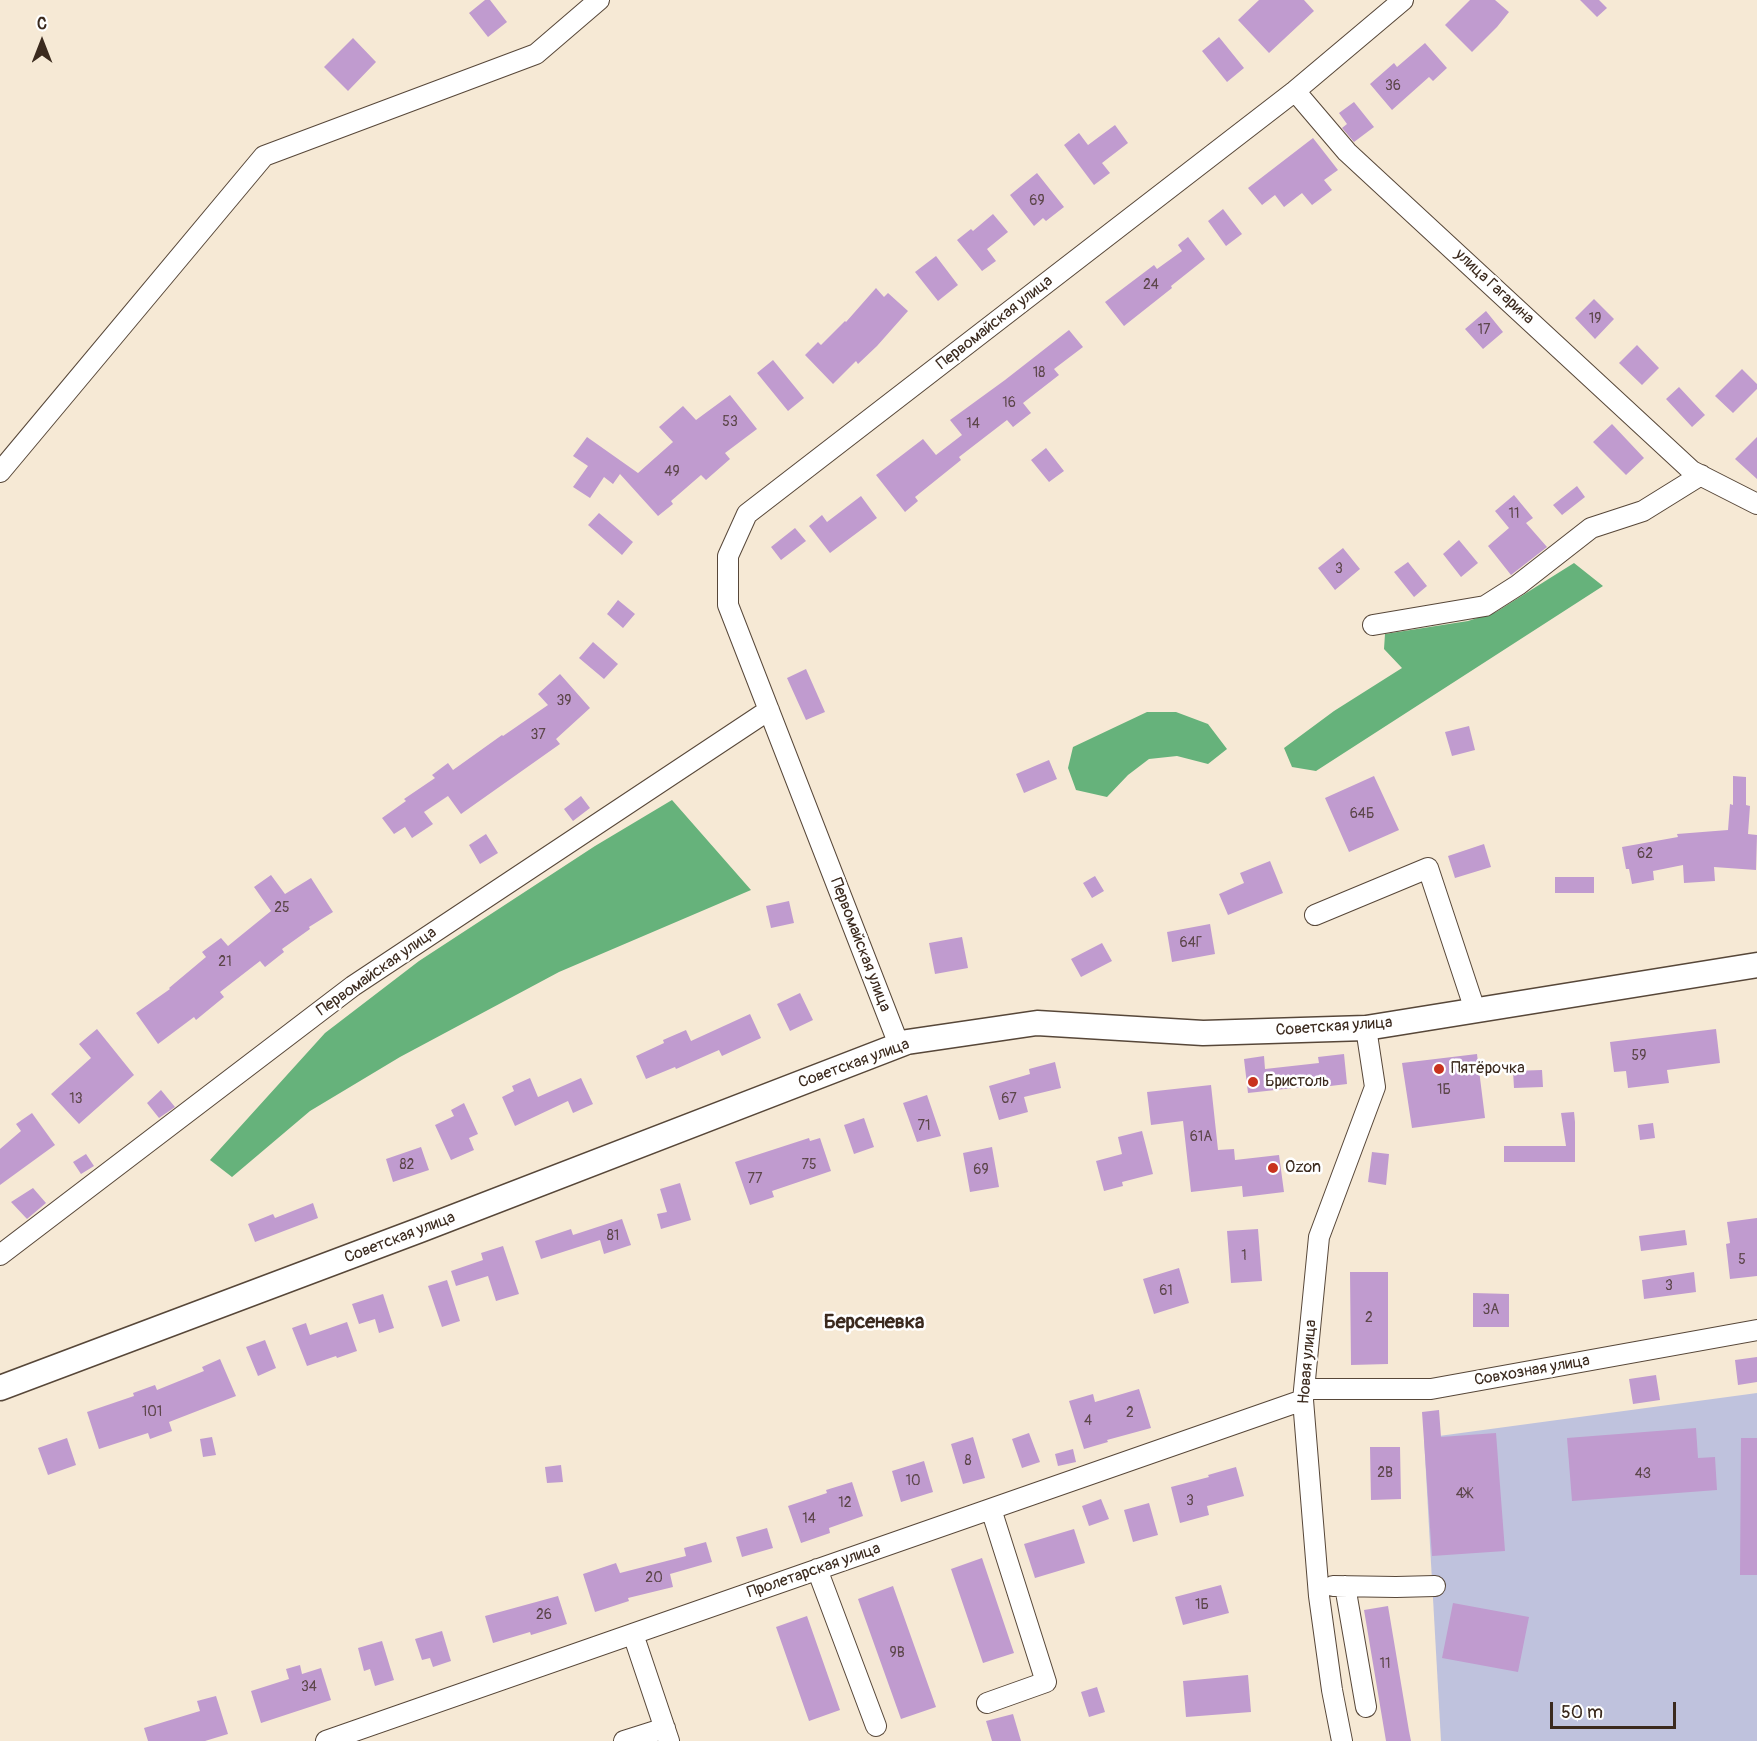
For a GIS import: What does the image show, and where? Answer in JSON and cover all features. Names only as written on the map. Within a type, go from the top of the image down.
[{"type":"main road","name":"Советская улица","points":[[0,1388],[431,1226],[907,1042],[1037,1023],[1203,1033],[1366,1028],[1757,965]]},
{"type":"street","points":[[0,472],[264,156],[536,54],[599,0]]},
{"type":"street","name":"Первомайская улица","points":[[899,1045],[728,605],[728,556],[747,514],[1295,91],[1403,0]]},
{"type":"street","name":"улица Гагарина","points":[[1295,91],[1347,152],[1683,463],[1701,476],[1757,504]]},
{"type":"street","points":[[1373,626],[1485,606],[1518,585],[1591,528],[1643,511],[1701,476]]},
{"type":"street","name":"Первомайская улица","points":[[0,1255],[353,986],[769,710]]},
{"type":"street","points":[[1315,915],[1428,868],[1475,1010]]},
{"type":"street","name":"Новая улица","points":[[1342,1741],[1332,1690],[1318,1585],[1304,1395],[1319,1236],[1376,1087],[1366,1028]]},
{"type":"street","name":"Совхозная улица","points":[[1304,1395],[1431,1389],[1757,1330]]},
{"type":"street","name":"Пролетарская улица","points":[[326,1741],[991,1509],[1304,1395]]},
{"type":"street","points":[[987,1703],[1046,1682],[991,1509]]},
{"type":"street","points":[[817,1569],[876,1726]]},
{"type":"street","points":[[1318,1585],[1435,1586]]},
{"type":"street","points":[[1345,1586],[1366,1707]]},
{"type":"street","points":[[624,1741],[667,1735],[633,1634]]},
{"type":"shaded area","points":[[1757,1393],[1757,1741],[1441,1741],[1424,1438]]},
{"type":"green space","points":[[1574,563],[1603,586],[1316,771],[1292,767],[1284,748],[1334,711],[1402,668],[1384,649],[1385,634],[1468,621],[1496,612]]},
{"type":"green space","points":[[1147,712],[1176,712],[1208,724],[1227,749],[1208,764],[1177,756],[1149,759],[1128,775],[1107,797],[1076,790],[1068,768],[1073,747]]},
{"type":"green space","points":[[672,800],[751,890],[559,972],[400,1057],[310,1111],[232,1177],[210,1160],[325,1033],[419,961],[595,846]]},
{"type":"building","points":[[485,0],[490,0],[507,22],[488,37],[469,13]]},
{"type":"building","points":[[1259,0],[1304,0],[1314,11],[1269,53],[1238,20]]},
{"type":"building","points":[[1470,0],[1495,0],[1509,12],[1472,52],[1445,25]]},
{"type":"building","points":[[1580,0],[1599,0],[1607,8],[1597,17]]},
{"type":"building","points":[[1219,37],[1244,68],[1227,82],[1202,51]]},
{"type":"building","points":[[353,38],[376,62],[348,91],[324,67]]},
{"type":"building","points":[[1425,43],[1447,68],[1433,81],[1429,77],[1392,110],[1370,84],[1394,63],[1397,67]]},
{"type":"building","points":[[1354,102],[1374,127],[1354,142],[1342,128],[1347,124],[1339,113]]},
{"type":"building","points":[[1115,125],[1128,143],[1102,163],[1110,173],[1094,185],[1064,145],[1079,133],[1088,145]]},
{"type":"building","points":[[1313,138],[1338,170],[1324,180],[1332,190],[1312,205],[1302,193],[1284,207],[1275,195],[1262,205],[1248,188]]},
{"type":"building","points":[[1037,173],[1064,207],[1046,221],[1043,218],[1034,226],[1010,195]]},
{"type":"building","points":[[1223,209],[1242,234],[1226,246],[1208,221]]},
{"type":"building","points":[[993,214],[1008,232],[987,249],[996,261],[982,271],[957,240],[971,229],[973,231]]},
{"type":"building","points":[[1188,237],[1205,259],[1124,326],[1105,302],[1154,265],[1157,269],[1182,251],[1178,245]]},
{"type":"building","points":[[936,256],[958,285],[938,301],[915,272]]},
{"type":"building","points":[[876,288],[884,297],[888,293],[908,311],[877,346],[858,364],[856,361],[833,384],[805,355],[818,342],[821,345],[846,322]]},
{"type":"building","points":[[1594,299],[1614,319],[1595,339],[1575,318]]},
{"type":"building","points":[[1486,311],[1503,332],[1483,349],[1465,329]]},
{"type":"building","points":[[1069,330],[1083,347],[1054,369],[1059,375],[1023,403],[1031,413],[1013,427],[1007,420],[959,457],[961,460],[915,497],[918,501],[905,512],[876,475],[923,439],[936,455],[962,435],[950,420]]},
{"type":"building","points":[[1637,345],[1659,368],[1642,385],[1619,363]]},
{"type":"building","points":[[773,360],[804,398],[788,411],[757,373]]},
{"type":"building","points":[[1742,369],[1757,384],[1757,389],[1733,413],[1715,396]]},
{"type":"building","points":[[1679,387],[1705,415],[1692,427],[1666,399]]},
{"type":"building","points":[[730,395],[757,429],[725,453],[730,459],[706,480],[701,475],[671,501],[673,504],[658,516],[620,474],[613,484],[604,477],[590,498],[573,487],[588,466],[573,456],[587,437],[638,473],[673,442],[659,427],[683,406],[696,420]]},
{"type":"building","points":[[1612,424],[1644,458],[1626,475],[1593,442]]},
{"type":"building","points":[[1757,437],[1757,479],[1735,459]]},
{"type":"building","points":[[1046,448],[1064,471],[1049,482],[1031,460]]},
{"type":"building","points":[[1577,486],[1585,497],[1562,515],[1553,505]]},
{"type":"building","points":[[1514,495],[1533,518],[1526,523],[1547,547],[1511,575],[1488,546],[1509,528],[1495,511]]},
{"type":"building","points":[[861,496],[877,518],[830,553],[809,526],[822,515],[827,522]]},
{"type":"building","points":[[599,513],[633,542],[622,555],[588,525]]},
{"type":"building","points":[[795,528],[806,541],[781,560],[771,547]]},
{"type":"building","points":[[1459,540],[1478,563],[1461,577],[1443,554]]},
{"type":"building","points":[[1343,548],[1360,569],[1335,590],[1318,568]]},
{"type":"building","points":[[1408,562],[1427,586],[1414,597],[1394,572]]},
{"type":"building","points":[[618,600],[635,614],[623,628],[607,614]]},
{"type":"building","points":[[593,642],[618,664],[604,679],[579,658]]},
{"type":"building","points":[[806,669],[825,712],[806,720],[787,678]]},
{"type":"building","points":[[560,674],[590,708],[556,739],[560,744],[461,814],[448,796],[424,812],[433,824],[412,838],[405,827],[394,834],[382,818],[406,801],[404,799],[435,778],[432,775],[448,763],[453,770],[548,705],[538,694]]},
{"type":"building","points":[[1469,726],[1475,750],[1452,756],[1445,732]]},
{"type":"building","points":[[1049,760],[1057,779],[1024,793],[1016,774]]},
{"type":"building","points":[[1374,776],[1399,830],[1349,852],[1325,798]]},
{"type":"building","points":[[1733,776],[1746,777],[1746,805],[1750,806],[1748,834],[1757,835],[1756,870],[1714,867],[1715,881],[1684,883],[1683,865],[1653,871],[1654,880],[1632,884],[1629,869],[1626,869],[1622,847],[1678,837],[1677,834],[1728,830],[1730,804],[1733,805]]},
{"type":"building","points":[[581,796],[590,808],[573,821],[564,809]]},
{"type":"building","points":[[486,834],[498,853],[480,864],[469,845]]},
{"type":"building","points":[[1484,844],[1491,867],[1455,878],[1448,856]]},
{"type":"building","points":[[1270,861],[1283,893],[1228,915],[1219,894],[1244,883],[1240,873]]},
{"type":"building","points":[[271,875],[285,894],[311,878],[333,912],[309,927],[310,929],[282,949],[284,952],[265,967],[260,961],[220,992],[224,997],[196,1020],[194,1017],[158,1044],[136,1013],[170,989],[206,957],[202,952],[221,938],[228,946],[271,911],[254,887]]},
{"type":"building","points":[[1095,876],[1104,891],[1092,898],[1083,883]]},
{"type":"building","points":[[1555,877],[1594,877],[1594,893],[1555,893]]},
{"type":"building","points":[[789,901],[794,923],[771,928],[766,906]]},
{"type":"building","points":[[1210,924],[1215,954],[1172,962],[1167,932]]},
{"type":"building","points":[[962,937],[968,968],[935,974],[929,943]]},
{"type":"building","points":[[1102,943],[1112,961],[1081,977],[1071,959]]},
{"type":"building","points":[[800,993],[813,1020],[790,1031],[777,1004]]},
{"type":"building","points":[[750,1014],[761,1038],[722,1056],[719,1050],[646,1079],[636,1056],[686,1030],[691,1041]]},
{"type":"building","points":[[97,1029],[134,1075],[79,1124],[51,1094],[91,1058],[79,1044]]},
{"type":"building","points":[[1716,1029],[1720,1063],[1667,1070],[1669,1083],[1628,1088],[1626,1071],[1614,1072],[1610,1042]]},
{"type":"building","points":[[1344,1054],[1347,1084],[1248,1093],[1244,1059],[1264,1056],[1265,1069],[1319,1063],[1318,1057]]},
{"type":"building","points":[[1477,1054],[1485,1118],[1412,1128],[1402,1063]]},
{"type":"building","points":[[1055,1062],[1061,1088],[1024,1097],[1028,1112],[999,1120],[989,1086],[1030,1074],[1029,1069]]},
{"type":"building","points":[[1542,1070],[1543,1087],[1514,1088],[1513,1071]]},
{"type":"building","points":[[530,1078],[538,1097],[581,1078],[593,1104],[573,1113],[568,1101],[515,1126],[502,1097],[514,1091],[512,1086]]},
{"type":"building","points":[[1211,1085],[1218,1150],[1234,1149],[1235,1160],[1279,1155],[1284,1192],[1243,1197],[1242,1186],[1191,1192],[1183,1121],[1151,1125],[1147,1092]]},
{"type":"building","points":[[161,1090],[175,1107],[159,1118],[147,1103]]},
{"type":"building","points":[[927,1095],[941,1136],[917,1142],[903,1103]]},
{"type":"building","points":[[464,1103],[478,1134],[469,1138],[474,1150],[451,1160],[435,1125],[454,1116],[451,1110]]},
{"type":"building","points":[[1574,1112],[1575,1162],[1504,1162],[1504,1146],[1566,1146],[1561,1113]]},
{"type":"building","points":[[32,1113],[55,1145],[0,1185],[0,1149],[21,1131],[16,1124]]},
{"type":"building","points":[[864,1118],[874,1147],[854,1154],[844,1125]]},
{"type":"building","points":[[1653,1123],[1655,1138],[1640,1140],[1638,1125]]},
{"type":"building","points":[[1142,1131],[1153,1174],[1122,1182],[1123,1186],[1104,1191],[1096,1161],[1122,1154],[1118,1137]]},
{"type":"building","points":[[809,1138],[810,1141],[820,1138],[831,1171],[772,1191],[774,1197],[750,1205],[735,1162]]},
{"type":"building","points":[[421,1147],[429,1170],[393,1182],[386,1159]]},
{"type":"building","points":[[992,1147],[999,1187],[970,1192],[963,1153]]},
{"type":"building","points":[[1372,1152],[1389,1154],[1386,1185],[1368,1182]]},
{"type":"building","points":[[86,1154],[94,1166],[81,1174],[73,1162]]},
{"type":"building","points":[[680,1183],[691,1220],[661,1229],[657,1214],[667,1212],[660,1189]]},
{"type":"building","points":[[33,1188],[46,1203],[27,1219],[11,1202]]},
{"type":"building","points":[[313,1203],[318,1218],[255,1242],[248,1224],[273,1214],[275,1218]]},
{"type":"building","points":[[1757,1218],[1757,1276],[1730,1279],[1726,1244],[1730,1243],[1727,1222]]},
{"type":"building","points":[[622,1219],[631,1245],[604,1254],[600,1240],[541,1259],[535,1241],[571,1229],[573,1235]]},
{"type":"building","points":[[1258,1229],[1262,1281],[1231,1283],[1227,1231]]},
{"type":"building","points":[[1685,1230],[1687,1245],[1641,1251],[1639,1236]]},
{"type":"building","points":[[503,1246],[519,1294],[496,1301],[488,1276],[456,1286],[451,1271],[483,1260],[481,1253]]},
{"type":"building","points":[[1179,1268],[1189,1303],[1154,1314],[1143,1279]]},
{"type":"building","points":[[1350,1272],[1388,1272],[1388,1364],[1351,1365]]},
{"type":"building","points":[[1694,1272],[1696,1292],[1644,1299],[1642,1280]]},
{"type":"building","points":[[447,1280],[460,1321],[442,1327],[428,1286]]},
{"type":"building","points":[[1473,1293],[1509,1294],[1509,1327],[1473,1327]]},
{"type":"building","points":[[383,1294],[394,1328],[379,1333],[375,1319],[359,1324],[352,1304]]},
{"type":"building","points":[[347,1322],[357,1351],[307,1366],[292,1328],[306,1323],[310,1335]]},
{"type":"building","points":[[265,1340],[276,1368],[258,1376],[246,1347]]},
{"type":"building","points":[[1757,1357],[1757,1382],[1738,1385],[1735,1360]]},
{"type":"building","points":[[220,1359],[236,1396],[169,1422],[172,1431],[150,1439],[148,1433],[99,1449],[87,1412],[134,1396],[133,1393],[155,1385],[157,1390],[204,1371],[202,1367]]},
{"type":"building","points":[[1656,1375],[1660,1400],[1633,1404],[1629,1379]]},
{"type":"building","points":[[1139,1389],[1151,1428],[1084,1449],[1069,1401],[1093,1394],[1095,1402]]},
{"type":"building","points":[[1439,1410],[1441,1437],[1496,1433],[1505,1551],[1432,1556],[1422,1412]]},
{"type":"building","points":[[1696,1428],[1698,1458],[1715,1457],[1717,1490],[1572,1501],[1567,1438]]},
{"type":"building","points":[[1029,1433],[1040,1462],[1022,1468],[1012,1439]]},
{"type":"building","points":[[212,1437],[216,1455],[203,1457],[200,1439]]},
{"type":"building","points":[[973,1437],[985,1478],[963,1484],[951,1444]]},
{"type":"building","points":[[67,1438],[76,1465],[48,1475],[38,1448]]},
{"type":"building","points":[[1741,1438],[1757,1438],[1757,1575],[1740,1575]]},
{"type":"building","points":[[1370,1447],[1400,1447],[1401,1499],[1371,1500]]},
{"type":"building","points":[[1073,1449],[1076,1462],[1058,1466],[1055,1454]]},
{"type":"building","points":[[924,1461],[933,1492],[901,1502],[892,1471]]},
{"type":"building","points":[[561,1465],[563,1482],[547,1483],[545,1467]]},
{"type":"building","points":[[1236,1467],[1244,1496],[1207,1506],[1209,1515],[1180,1523],[1171,1487]]},
{"type":"building","points":[[852,1482],[863,1516],[829,1528],[830,1533],[801,1543],[788,1506]]},
{"type":"building","points":[[1101,1499],[1109,1519],[1089,1526],[1082,1506]]},
{"type":"building","points":[[1149,1503],[1158,1535],[1133,1542],[1124,1510]]},
{"type":"building","points":[[767,1528],[773,1548],[742,1557],[736,1537]]},
{"type":"building","points":[[1074,1529],[1085,1563],[1035,1578],[1024,1544]]},
{"type":"building","points":[[706,1542],[712,1562],[670,1574],[673,1587],[628,1598],[629,1601],[595,1612],[583,1574],[616,1563],[620,1573],[686,1556],[684,1548]]},
{"type":"building","points":[[982,1558],[1014,1653],[983,1663],[951,1569]]},
{"type":"building","points":[[1221,1585],[1229,1613],[1183,1625],[1175,1597]]},
{"type":"building","points":[[893,1586],[936,1707],[901,1719],[858,1599]]},
{"type":"building","points":[[558,1596],[567,1624],[493,1643],[485,1616]]},
{"type":"building","points":[[1453,1603],[1529,1617],[1518,1672],[1442,1658]]},
{"type":"building","points":[[1388,1606],[1411,1741],[1386,1741],[1364,1610]]},
{"type":"building","points":[[807,1616],[840,1710],[809,1721],[776,1627]]},
{"type":"building","points":[[442,1631],[451,1661],[433,1667],[430,1658],[422,1660],[415,1639]]},
{"type":"building","points":[[382,1641],[394,1680],[375,1686],[370,1669],[364,1671],[358,1648]]},
{"type":"building","points":[[300,1665],[302,1674],[321,1668],[331,1700],[261,1723],[251,1691],[289,1679],[286,1669]]},
{"type":"building","points":[[1248,1675],[1251,1712],[1186,1717],[1183,1681]]},
{"type":"building","points":[[1097,1687],[1105,1712],[1089,1717],[1081,1692]]},
{"type":"building","points":[[216,1696],[228,1734],[205,1741],[148,1741],[144,1728],[200,1711],[197,1701]]},
{"type":"building","points":[[1013,1714],[1021,1741],[992,1741],[986,1721]]},
{"type":"place","name":"Пятёрочка","points":[[1439,1069]]},
{"type":"place","name":"Бристоль","points":[[1253,1082]]},
{"type":"place","name":"Ozon","points":[[1273,1168]]},
{"type":"district","name":"Берсеневка","points":[[874,1323]]}]
